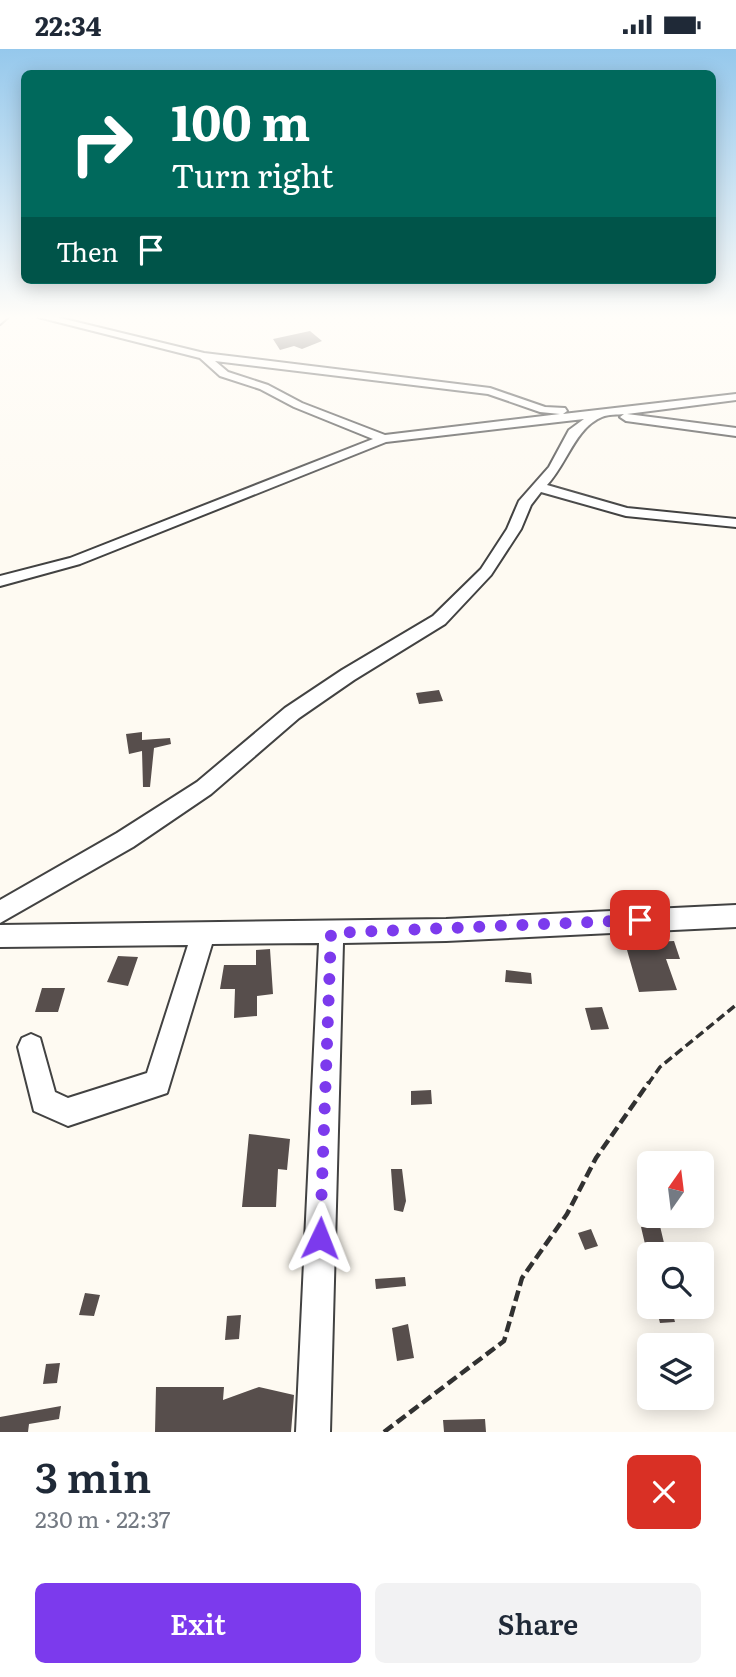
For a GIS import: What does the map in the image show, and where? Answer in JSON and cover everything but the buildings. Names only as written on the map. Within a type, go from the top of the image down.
[{"type":"street","points":[[247,382],[384,439]]},
{"type":"street","points":[[413,382],[490,391],[544,410],[599,413],[736,432]]},
{"type":"street","points":[[0,581],[75,561],[384,439],[736,397]]},
{"type":"street","points":[[0,912],[125,840],[204,788],[292,713],[348,675],[439,620],[486,572],[513,529],[524,504],[555,469],[573,433],[599,413]]},
{"type":"street","points":[[538,487],[626,512],[736,523]]},
{"type":"street","points":[[0,936],[331,933],[736,916]]},
{"type":"street","points":[[313,1432],[331,933]]},
{"type":"street","points":[[31,1047],[44,1101],[68,1112],[157,1083],[203,935]]},
{"type":"path","points":[[384,1432],[503,1341],[522,1278],[567,1214],[596,1158],[660,1067],[736,1005]]},
{"type":"route","points":[[320,1238],[331,933],[640,920]]}]
